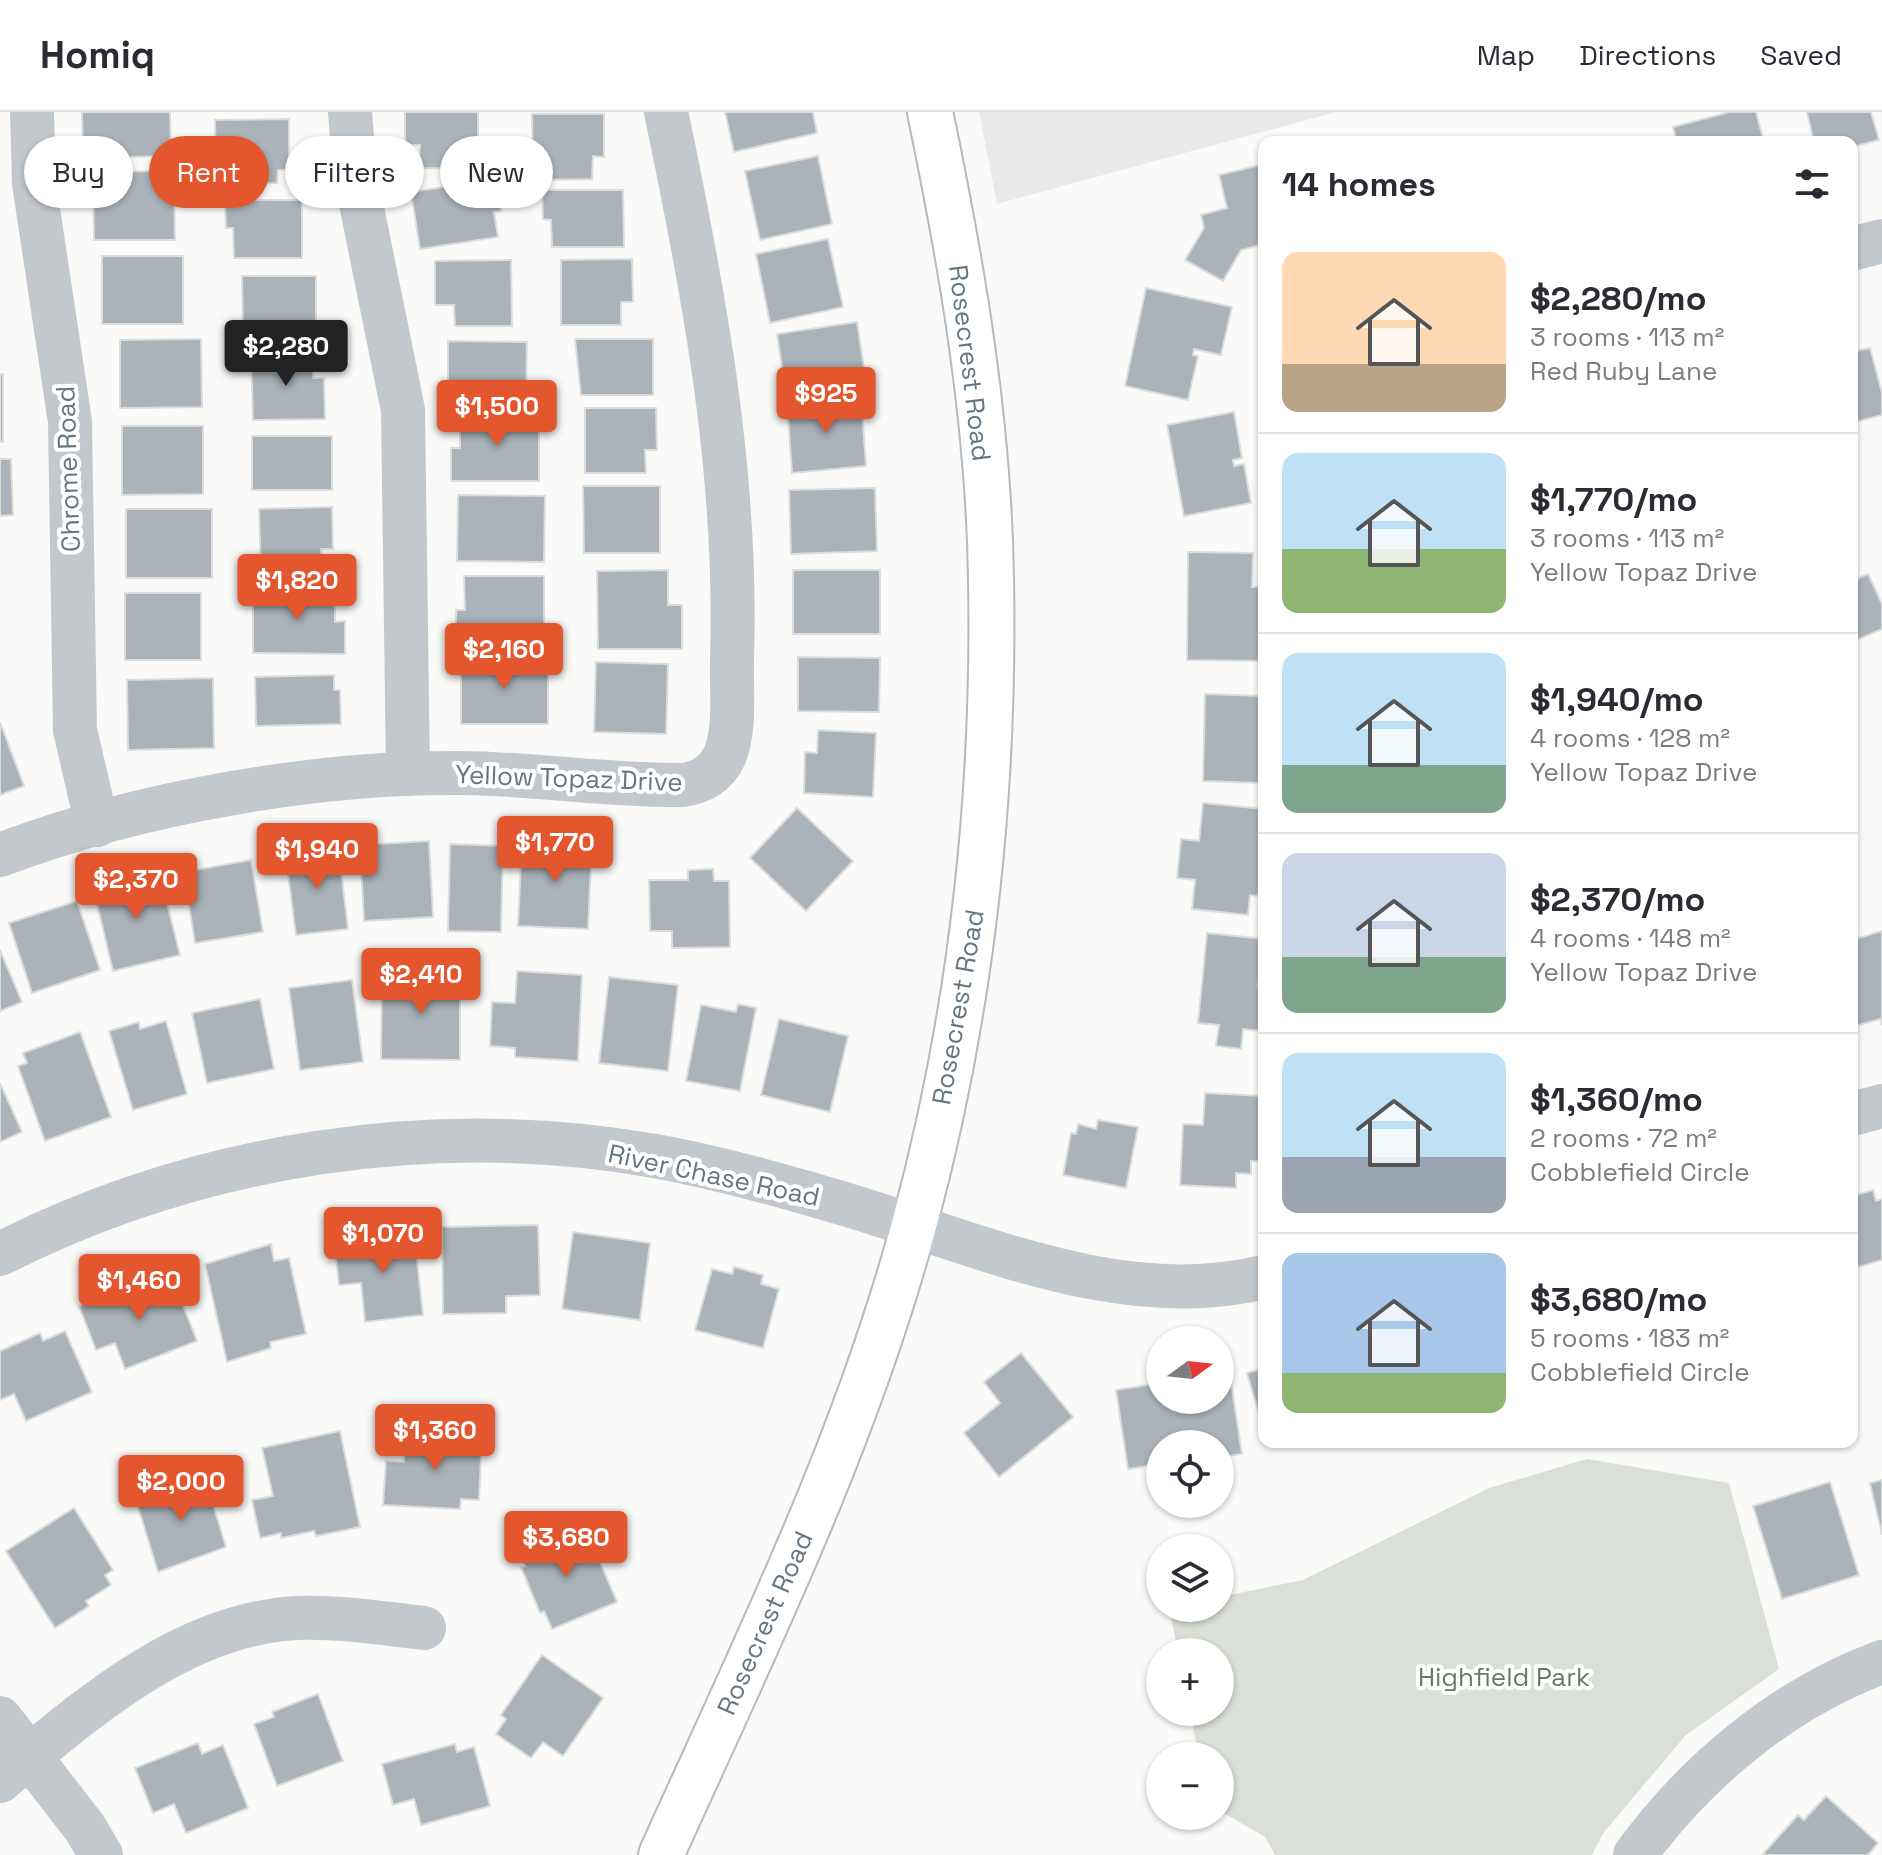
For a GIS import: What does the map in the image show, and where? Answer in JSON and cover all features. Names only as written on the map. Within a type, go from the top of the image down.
[{"type":"main road","name":"Rosecrest Road","points":[[661,1855],[786,1579],[838,1454],[914,1225],[949,1076],[976,907],[989,738],[992,576],[980,425],[966,314],[930,112]]},
{"type":"street","name":"Chrome Road","points":[[32,112],[34,183],[70,422],[74,719],[79,758],[97,825]]},
{"type":"street","points":[[350,112],[355,174],[404,427],[408,774]]},
{"type":"street","name":"Yellow Topaz Drive","points":[[0,855],[97,825],[244,793],[328,780],[408,774],[537,775],[683,785],[702,780],[724,758],[730,728],[734,619],[730,511],[704,295],[666,112]]},
{"type":"street","points":[[1858,247],[1882,241]]},
{"type":"street","points":[[1858,1112],[1882,1106]]},
{"type":"street","name":"River Chase Road","points":[[0,1254],[75,1219],[224,1171],[303,1155],[385,1144],[474,1141],[565,1145],[655,1156],[742,1175],[914,1225],[1000,1255],[1131,1284],[1201,1287],[1258,1278]]},
{"type":"street","points":[[15,1768],[157,1663],[219,1635],[292,1619],[352,1620],[424,1628]]},
{"type":"street","points":[[1635,1855],[1687,1793],[1774,1719],[1822,1689],[1882,1662]]},
{"type":"street","points":[[0,1718],[15,1768],[85,1828],[101,1855]]},
{"type":"shaded area","points":[[979,112],[1336,112],[997,204]]},
{"type":"green space","name":"Highfield Park","points":[[1587,1459],[1729,1483],[1779,1669],[1686,1735],[1604,1832],[1592,1855],[1275,1855],[1265,1837],[1234,1819],[1234,1742],[1196,1742],[1193,1726],[1234,1726],[1234,1638],[1175,1638],[1172,1622],[1234,1622],[1234,1594],[1303,1580],[1489,1488]]},
{"type":"building","points":[[82,112],[170,112],[171,136],[149,136],[149,156],[133,157],[133,136],[83,136]]},
{"type":"building","points":[[405,112],[478,112],[478,136],[440,136],[440,168],[424,168],[424,136],[405,136]]},
{"type":"building","points":[[725,112],[813,112],[817,133],[734,152]]},
{"type":"building","points":[[1730,112],[1756,112],[1762,136],[1675,136],[1673,127]]},
{"type":"building","points":[[1807,112],[1871,112],[1879,140],[1858,145],[1858,136],[1813,136]]},
{"type":"building","points":[[532,114],[604,114],[604,157],[593,156],[592,179],[553,180],[553,136],[532,136]]},
{"type":"building","points":[[289,119],[289,136],[285,136],[285,170],[278,170],[277,183],[269,183],[269,136],[215,136],[215,120]]},
{"type":"building","points":[[818,156],[832,224],[760,240],[745,171]]},
{"type":"building","points":[[1258,165],[1258,246],[1241,250],[1223,281],[1185,260],[1204,228],[1201,215],[1227,208],[1219,175]]},
{"type":"building","points":[[149,171],[149,208],[175,208],[175,240],[94,240],[94,208],[133,208],[133,172]]},
{"type":"building","points":[[440,188],[440,208],[501,208],[501,211],[494,212],[498,237],[420,249],[414,208],[424,208],[424,190]]},
{"type":"building","points":[[553,190],[623,190],[624,247],[552,247],[551,220],[543,219],[543,208],[553,208]]},
{"type":"building","points":[[269,200],[285,200],[285,208],[302,208],[302,258],[234,258],[233,228],[226,228],[225,208],[269,208]]},
{"type":"building","points":[[828,239],[843,307],[770,323],[756,254]]},
{"type":"building","points":[[102,256],[183,256],[183,324],[102,324]]},
{"type":"building","points":[[632,259],[633,302],[621,302],[621,325],[561,325],[561,260]]},
{"type":"building","points":[[511,260],[512,326],[455,326],[454,305],[435,305],[435,261]]},
{"type":"building","points":[[242,276],[316,276],[316,326],[304,326],[305,340],[243,340]]},
{"type":"building","points":[[1146,288],[1232,307],[1221,355],[1194,349],[1193,355],[1198,356],[1188,400],[1125,386]]},
{"type":"building","points":[[857,322],[865,375],[785,387],[777,334]]},
{"type":"building","points":[[201,339],[202,407],[120,408],[120,340]]},
{"type":"building","points":[[575,339],[653,339],[653,395],[581,395]]},
{"type":"building","points":[[448,341],[527,342],[526,399],[448,398]]},
{"type":"building","points":[[1870,348],[1882,393],[1882,415],[1858,421],[1858,351]]},
{"type":"building","points":[[312,353],[313,378],[324,378],[325,419],[253,420],[251,354]]},
{"type":"building","points":[[0,374],[3,374],[3,442],[0,442]]},
{"type":"building","points":[[861,397],[866,466],[792,473],[787,402]]},
{"type":"building","points":[[585,408],[656,408],[657,450],[645,450],[646,473],[585,473]]},
{"type":"building","points":[[1234,412],[1242,458],[1233,460],[1234,466],[1244,464],[1251,503],[1184,516],[1167,425]]},
{"type":"building","points":[[460,414],[539,414],[539,481],[451,481],[451,448],[460,448]]},
{"type":"building","points":[[122,426],[203,426],[203,494],[122,495]]},
{"type":"building","points":[[252,436],[332,436],[332,490],[252,490]]},
{"type":"building","points":[[0,459],[11,459],[13,515],[0,516]]},
{"type":"building","points":[[583,486],[660,486],[660,553],[584,553]]},
{"type":"building","points":[[875,488],[877,551],[791,554],[789,490]]},
{"type":"building","points":[[458,495],[545,496],[544,562],[457,561]]},
{"type":"building","points":[[332,507],[333,549],[321,549],[322,574],[261,575],[259,509]]},
{"type":"building","points":[[126,509],[212,509],[212,578],[126,578]]},
{"type":"building","points":[[1188,552],[1253,553],[1252,587],[1258,587],[1258,661],[1187,660]]},
{"type":"building","points":[[668,570],[668,605],[682,605],[682,649],[598,649],[597,571]]},
{"type":"building","points":[[793,570],[880,570],[880,634],[793,634]]},
{"type":"building","points":[[1868,574],[1882,604],[1882,629],[1858,639],[1858,578]]},
{"type":"building","points":[[464,576],[544,576],[544,643],[456,643],[456,610],[465,610]]},
{"type":"building","points":[[253,589],[335,589],[335,622],[345,621],[345,654],[253,653]]},
{"type":"building","points":[[125,593],[201,593],[201,660],[125,660]]},
{"type":"building","points":[[461,657],[548,658],[548,724],[461,724]]},
{"type":"building","points":[[798,657],[880,658],[879,712],[798,711]]},
{"type":"building","points":[[596,662],[668,664],[666,734],[594,732]]},
{"type":"building","points":[[334,675],[334,690],[340,690],[341,724],[256,726],[255,677]]},
{"type":"building","points":[[213,678],[214,748],[128,750],[127,680]]},
{"type":"building","points":[[1205,694],[1258,696],[1258,783],[1203,781]]},
{"type":"building","points":[[0,722],[24,786],[0,795]]},
{"type":"building","points":[[818,730],[876,733],[873,797],[804,793],[805,752],[817,753]]},
{"type":"building","points":[[1203,803],[1258,808],[1258,896],[1250,895],[1248,915],[1192,909],[1195,880],[1177,878],[1181,839],[1199,841]]},
{"type":"building","points":[[797,808],[853,861],[806,911],[750,858]]},
{"type":"building","points":[[522,839],[592,842],[588,929],[518,926]]},
{"type":"building","points":[[429,841],[433,917],[364,921],[360,845]]},
{"type":"building","points":[[450,844],[503,846],[501,932],[448,931]]},
{"type":"building","points":[[338,845],[348,929],[296,935],[286,859],[299,857],[298,850]]},
{"type":"building","points":[[251,860],[263,932],[195,943],[184,872]]},
{"type":"building","points":[[713,869],[714,881],[729,881],[730,947],[672,948],[672,931],[650,931],[649,880],[688,880],[688,870]]},
{"type":"building","points":[[159,871],[180,955],[113,971],[93,887]]},
{"type":"building","points":[[77,901],[100,970],[32,993],[9,923]]},
{"type":"building","points":[[1882,931],[1882,1025],[1880,1019],[1858,1025],[1858,938]]},
{"type":"building","points":[[1207,933],[1258,938],[1258,1030],[1243,1029],[1241,1049],[1216,1046],[1219,1025],[1198,1023]]},
{"type":"building","points":[[0,950],[22,1002],[0,1011]]},
{"type":"building","points":[[432,968],[460,969],[460,1060],[381,1059],[382,975],[432,975]]},
{"type":"building","points":[[517,971],[582,975],[578,1061],[515,1057],[515,1048],[490,1046],[492,1002],[515,1003]]},
{"type":"building","points":[[609,977],[678,985],[668,1071],[599,1063]]},
{"type":"building","points":[[352,980],[363,1062],[300,1070],[289,988]]},
{"type":"building","points":[[260,999],[274,1069],[207,1083],[192,1013]]},
{"type":"building","points":[[738,1004],[756,1008],[740,1091],[686,1081],[701,1005],[736,1012]]},
{"type":"building","points":[[779,1019],[848,1036],[830,1112],[761,1095]]},
{"type":"building","points":[[166,1021],[187,1094],[133,1110],[109,1031],[139,1022],[140,1029]]},
{"type":"building","points":[[80,1032],[111,1117],[45,1141],[18,1066],[27,1063],[23,1053]]},
{"type":"building","points":[[0,1083],[22,1132],[0,1142]]},
{"type":"building","points":[[1205,1093],[1258,1096],[1258,1161],[1251,1161],[1251,1174],[1236,1173],[1236,1188],[1180,1185],[1183,1124],[1203,1125]]},
{"type":"building","points":[[1098,1120],[1138,1127],[1126,1188],[1063,1175],[1071,1133],[1076,1134],[1078,1124],[1096,1129]]},
{"type":"building","points":[[1873,1190],[1876,1201],[1882,1199],[1882,1260],[1858,1267],[1858,1194]]},
{"type":"building","points":[[538,1225],[540,1295],[506,1296],[506,1313],[443,1314],[442,1227]]},
{"type":"building","points":[[573,1232],[650,1243],[640,1320],[562,1309]]},
{"type":"building","points":[[414,1233],[423,1315],[365,1322],[361,1283],[339,1285],[334,1242]]},
{"type":"building","points":[[271,1244],[274,1261],[289,1258],[306,1334],[270,1342],[271,1348],[227,1362],[205,1264]]},
{"type":"building","points":[[734,1267],[763,1275],[761,1284],[779,1289],[763,1348],[695,1330],[712,1269],[732,1274]]},
{"type":"building","points":[[154,1277],[159,1289],[174,1283],[197,1341],[125,1369],[115,1343],[96,1350],[79,1306]]},
{"type":"building","points":[[65,1331],[92,1392],[26,1421],[14,1394],[0,1400],[0,1351],[40,1333],[43,1341]]},
{"type":"building","points":[[1021,1353],[1073,1417],[999,1477],[964,1433],[1000,1403],[984,1382]]},
{"type":"building","points":[[1258,1370],[1258,1411],[1247,1373]]},
{"type":"building","points":[[1146,1385],[1146,1414],[1234,1414],[1234,1402],[1242,1454],[1234,1455],[1234,1430],[1146,1430],[1146,1466],[1128,1469],[1116,1390]]},
{"type":"building","points":[[340,1431],[360,1527],[316,1536],[314,1531],[281,1538],[281,1533],[260,1538],[252,1500],[273,1496],[262,1448]]},
{"type":"building","points":[[405,1432],[482,1436],[479,1500],[461,1499],[460,1509],[383,1505],[386,1461],[404,1462]]},
{"type":"building","points":[[204,1475],[226,1547],[158,1572],[135,1497]]},
{"type":"building","points":[[1882,1480],[1882,1535],[1870,1483]]},
{"type":"building","points":[[1830,1482],[1859,1575],[1782,1599],[1753,1506]]},
{"type":"building","points":[[74,1508],[113,1570],[105,1575],[111,1585],[86,1601],[89,1606],[55,1628],[6,1551]]},
{"type":"building","points":[[557,1532],[563,1547],[589,1536],[617,1602],[552,1629],[544,1611],[540,1613],[521,1567],[525,1566],[518,1548]]},
{"type":"building","points":[[542,1655],[603,1698],[563,1756],[543,1742],[531,1758],[496,1734],[506,1719],[501,1715]]},
{"type":"building","points":[[318,1694],[343,1761],[277,1786],[254,1724],[274,1717],[272,1712]]},
{"type":"building","points":[[198,1743],[202,1754],[223,1745],[248,1808],[186,1833],[174,1804],[153,1813],[135,1768]]},
{"type":"building","points":[[455,1744],[457,1752],[474,1747],[490,1806],[421,1825],[414,1799],[393,1805],[382,1764]]},
{"type":"building","points":[[1826,1796],[1878,1843],[1868,1855],[1762,1855],[1798,1815],[1804,1820]]}]
